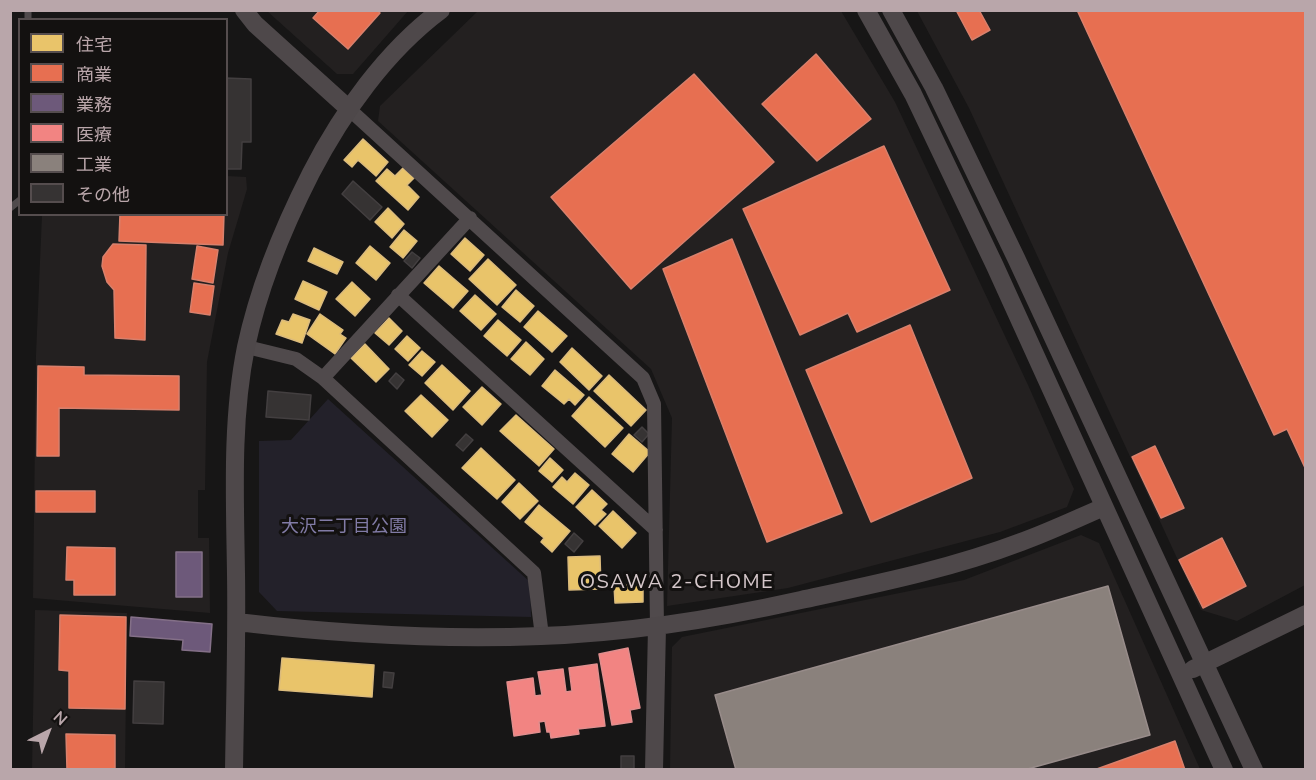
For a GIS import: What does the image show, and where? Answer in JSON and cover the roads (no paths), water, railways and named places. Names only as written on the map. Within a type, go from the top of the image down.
[{"type":"street","points":[[244,10],[255,24],[643,378],[654,404],[657,627],[654,770]]},
{"type":"street","points":[[234,770],[237,622],[235,463],[240,385],[263,284],[291,212],[323,150],[349,109],[394,54],[441,10]]},
{"type":"street","points":[[866,10],[886,42],[923,115],[995,266],[1224,770]]},
{"type":"street","points":[[891,10],[934,88],[1006,237],[1254,770]]},
{"type":"street","points":[[323,378],[470,218]]},
{"type":"street","points":[[398,295],[656,530]]},
{"type":"street","points":[[247,347],[296,360],[323,378],[534,573],[542,636]]},
{"type":"street","points":[[237,622],[348,634],[459,638],[542,636],[657,627],[759,609],[908,577],[1020,543],[1104,507]]},
{"type":"street","points":[[1181,674],[1305,614]]},
{"type":"district","name":"OSAWA 2-CHOME","points":[[677,583]]},
{"type":"park label","name":"大沢二丁目公園","points":[[344,528]]}]
